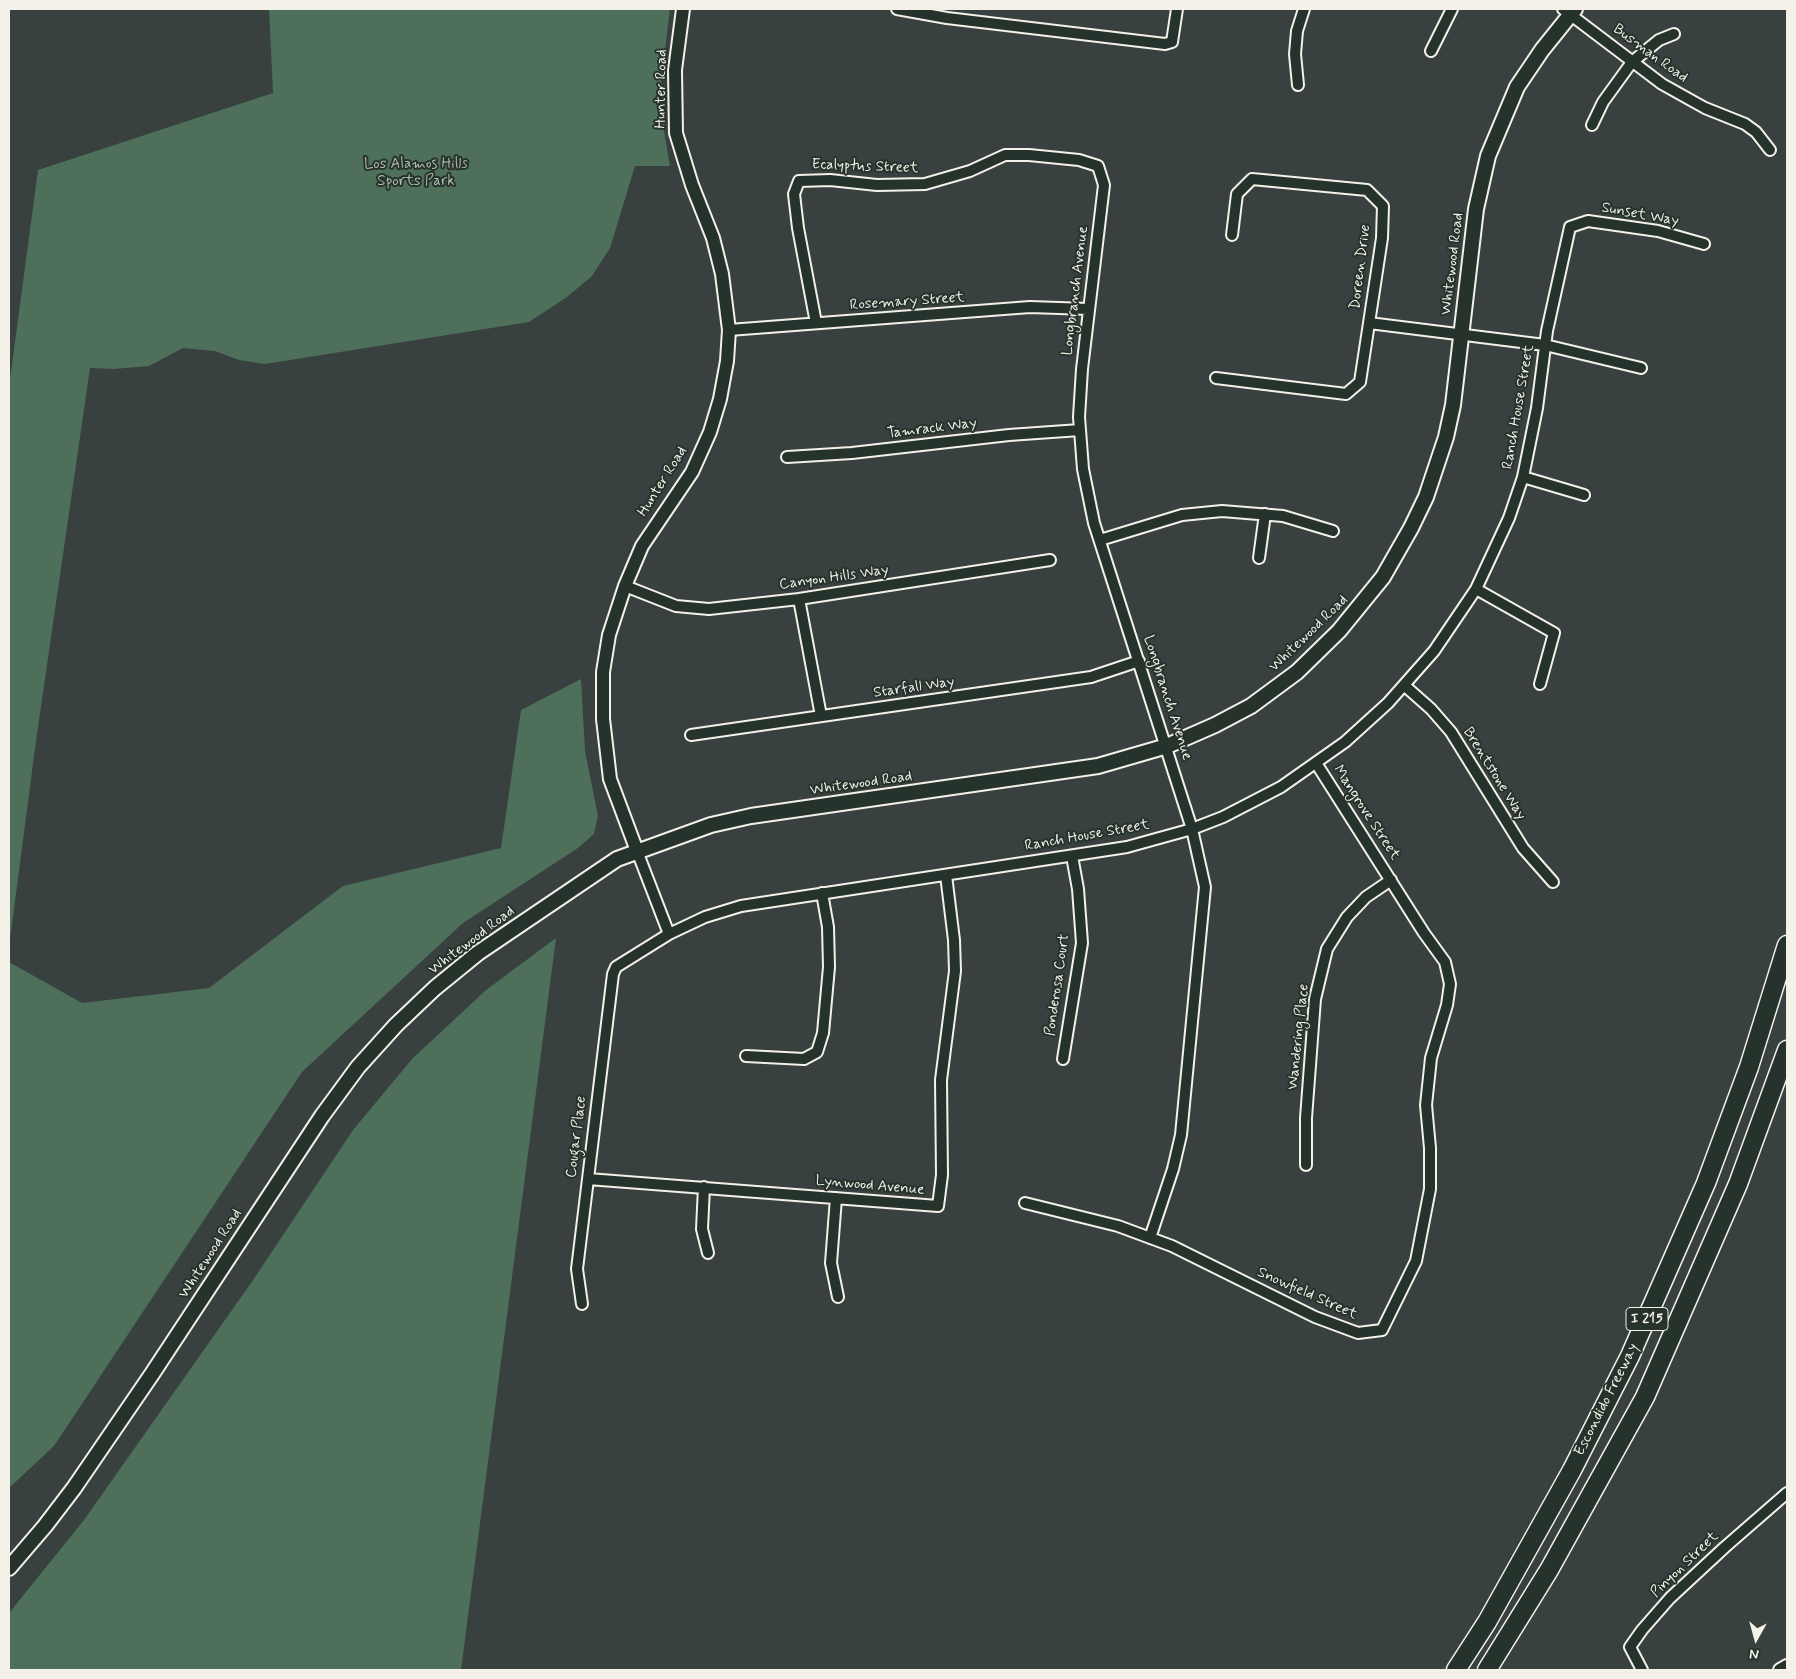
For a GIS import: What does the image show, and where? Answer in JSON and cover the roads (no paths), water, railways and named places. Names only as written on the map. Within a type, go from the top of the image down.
[{"type":"highway","name":"Escondido Freeway","points":[[1456,1670],[1487,1622],[1572,1470],[1630,1356],[1706,1183],[1748,1067],[1787,945]]},
{"type":"highway","name":"Escondido Freeway","points":[[1487,1670],[1549,1570],[1645,1397],[1738,1184],[1787,1050]]},
{"type":"main road","name":"Whitewood Road","points":[[9,1568],[46,1526],[74,1488],[152,1374],[322,1116],[358,1067],[396,1025],[435,988],[478,953],[597,872],[637,851],[710,825],[750,816],[1065,772],[1119,761],[1167,746],[1237,714],[1284,682],[1340,631],[1383,577],[1411,528],[1436,470],[1453,405],[1476,209],[1488,156],[1518,87],[1569,10]]},
{"type":"street","name":"Hunter Road","points":[[669,934],[610,779],[602,720],[603,672],[609,635],[625,586],[642,546],[692,472],[710,432],[720,399],[726,361],[729,330],[722,274],[715,247],[686,168],[676,133],[675,70],[684,9]]},
{"type":"street","points":[[897,9],[947,18],[1165,44],[1172,42],[1177,9]]},
{"type":"street","points":[[1298,85],[1295,54],[1297,30],[1304,9]]},
{"type":"street","points":[[1431,51],[1452,9]]},
{"type":"street","name":"Busman Road","points":[[1569,10],[1632,62],[1679,95],[1745,124],[1756,132],[1770,150]]},
{"type":"street","points":[[1592,125],[1603,102],[1632,62],[1659,40],[1674,34]]},
{"type":"street","name":"Ecalyptus Street","points":[[816,323],[797,220],[794,194],[799,180],[830,180],[877,186],[925,184],[970,171],[1005,156],[1029,155],[1079,160],[1098,166]]},
{"type":"street","name":"Longbranch Avenue","points":[[1098,166],[1104,185],[1082,369],[1080,430],[1083,469],[1100,540],[1192,829],[1205,887],[1181,1135],[1173,1168],[1150,1238]]},
{"type":"street","name":"Doreen Drive","points":[[1216,378],[1346,394],[1360,382],[1382,238],[1383,206],[1368,190],[1252,179],[1237,194],[1232,235]]},
{"type":"street","name":"Sunset Way","points":[[1570,227],[1588,221],[1658,231],[1704,244]]},
{"type":"street","name":"Ranch House Street","points":[[612,974],[616,967],[669,934],[705,917],[741,906],[1127,847],[1192,829],[1253,803],[1316,763],[1363,726],[1405,686],[1444,638],[1476,589],[1509,518],[1523,477],[1537,408],[1545,345],[1570,227]]},
{"type":"street","name":"Rosemary Street","points":[[729,330],[1030,308],[1088,309]]},
{"type":"street","points":[[1369,323],[1545,345],[1641,368]]},
{"type":"street","name":"Tamrack Way","points":[[787,457],[852,453],[1009,435],[1080,430]]},
{"type":"street","points":[[1523,477],[1584,495]]},
{"type":"street","points":[[1100,540],[1182,515],[1222,511],[1283,516],[1333,531]]},
{"type":"street","points":[[1259,558],[1265,514]]},
{"type":"street","name":"Canyon Hills Way","points":[[625,586],[676,606],[709,609],[799,599],[1050,560]]},
{"type":"street","points":[[1476,589],[1554,634],[1540,684]]},
{"type":"street","points":[[799,599],[821,716]]},
{"type":"street","name":"Starfall Way","points":[[691,735],[1091,677],[1139,661]]},
{"type":"street","name":"Brentstone Way","points":[[1405,686],[1431,709],[1451,732],[1522,848],[1552,882]]},
{"type":"street","name":"Mangrove Street","points":[[1316,763],[1391,880]]},
{"type":"street","name":"Ponderosa Court","points":[[1063,1059],[1082,942],[1078,889],[1072,856]]},
{"type":"street","name":"Lynwood Avenue","points":[[588,1179],[938,1206],[942,1175],[941,1080],[955,971],[954,940],[946,875]]},
{"type":"street","name":"Wandering Place","points":[[1306,1165],[1306,1118],[1315,1000],[1327,949],[1347,916],[1366,896],[1391,880]]},
{"type":"street","name":"Snowfield Street","points":[[1025,1203],[1118,1226],[1172,1246],[1315,1317],[1358,1333],[1382,1330],[1416,1261],[1430,1189],[1430,1148],[1426,1105],[1431,1058],[1447,1005],[1450,984],[1445,962],[1391,880]]},
{"type":"street","points":[[746,1056],[804,1059],[817,1052],[823,1033],[829,968],[828,928],[822,893]]},
{"type":"street","name":"Cougar Place","points":[[582,1304],[577,1269],[612,974]]},
{"type":"street","points":[[704,1187],[702,1229],[708,1253]]},
{"type":"street","points":[[836,1198],[831,1263],[838,1297]]},
{"type":"street","name":"Pinyon Street","points":[[1642,1670],[1630,1647],[1642,1630],[1670,1598],[1725,1547],[1787,1494]]},
{"type":"street","points":[[1780,1670],[1787,1666]]},
{"type":"park label","name":"Los Alamos Hills Sports Park","points":[[416,174]]}]
